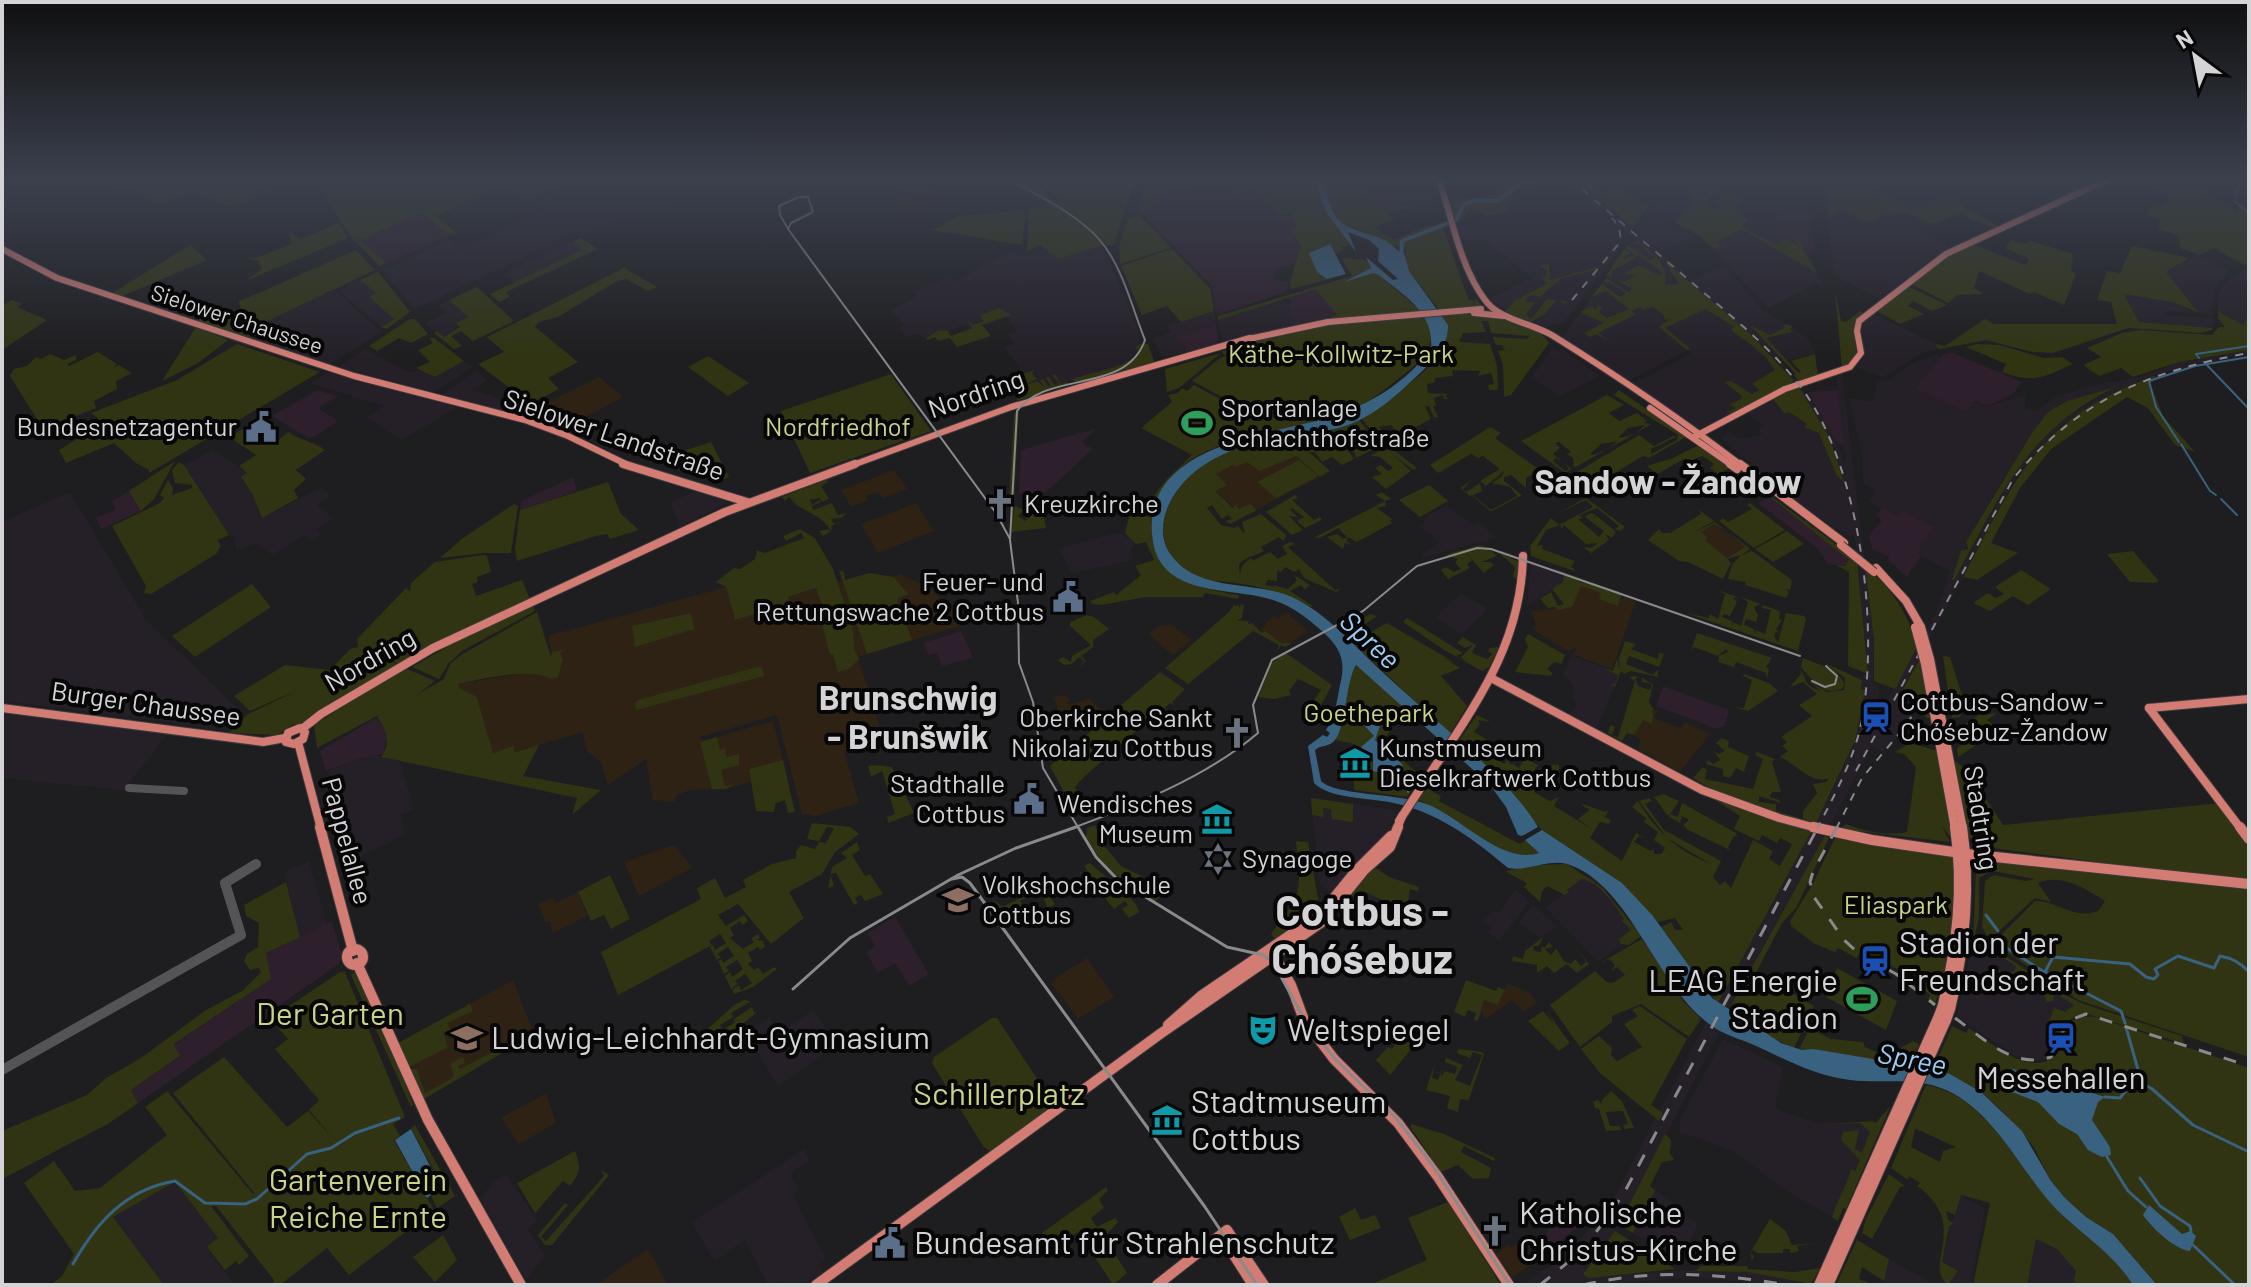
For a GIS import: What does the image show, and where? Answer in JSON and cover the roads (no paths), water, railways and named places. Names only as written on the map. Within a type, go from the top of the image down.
[{"type":"main road","points":[[1457,239],[1488,310]]},
{"type":"main road","points":[[1699,437],[1785,389],[1850,367],[1861,353],[1857,331],[1864,315],[1956,249],[1978,239]]},
{"type":"main road","name":"Sielower Chaussee","points":[[2,249],[57,278],[328,369]]},
{"type":"main road","name":"Nordring","points":[[681,532],[723,510],[1014,404],[1073,386],[1314,324],[1488,310]]},
{"type":"main road","name":"Stadtring","points":[[1488,310],[1548,337],[1699,437],[1875,570],[1918,627],[1928,661],[1962,849],[1968,928],[1962,966],[1945,1012],[1828,1285]]},
{"type":"main road","name":"Nordring","points":[[1014,404],[1248,339]]},
{"type":"main road","name":"Sielower Landstraße","points":[[328,369],[525,420],[568,436],[616,462],[746,502]]},
{"type":"main road","points":[[1699,437],[1742,412]]},
{"type":"main road","points":[[723,510],[732,502],[730,496]]},
{"type":"main road","name":"Nordring","points":[[285,738],[292,730],[302,729],[321,714],[433,648],[746,502]]},
{"type":"main road","points":[[816,1285],[917,1215],[1271,952],[1310,931],[1357,878],[1390,847],[1413,797],[1491,678],[1516,622],[1523,556]]},
{"type":"main road","points":[[1491,678],[1670,773],[1732,802],[1798,823],[1880,840],[2249,884]]},
{"type":"main road","points":[[2249,699],[2149,708],[2249,839]]},
{"type":"main road","name":"Burger Chaussee","points":[[2,708],[263,742],[285,738]]},
{"type":"main road","points":[[285,738],[288,743],[298,742],[305,735],[302,729]]},
{"type":"main road","name":"Pappelallee","points":[[298,742],[353,951],[363,952],[357,963],[410,1083],[415,1105],[428,1120],[521,1285]]},
{"type":"main road","points":[[1271,952],[1291,985],[1304,1020],[1334,1059],[1398,1123],[1438,1177],[1509,1285]]},
{"type":"main road","name":"Stadtring","points":[[1819,1285],[1854,1219]]},
{"type":"main road","points":[[1157,1285],[1224,1232]]},
{"type":"main road","points":[[1224,1232],[1253,1285]]},
{"type":"main road","points":[[1224,1232],[1264,1285]]},
{"type":"water","points":[[1367,239],[1384,240],[1404,253],[1409,271],[1448,325],[1446,340],[1439,353],[1393,398],[1365,417],[1333,429],[1253,443],[1210,461],[1187,479],[1174,495],[1165,515],[1163,535],[1171,555],[1183,568],[1197,576],[1282,593],[1322,616],[1489,769],[1538,827],[1522,836],[1518,835],[1506,807],[1490,785],[1356,665],[1337,738],[1315,750],[1321,781],[1340,789],[1429,805],[1511,853],[1539,853],[1525,840],[1542,830],[1622,883],[1653,916],[1712,998],[1781,1043],[1802,1050],[1813,1049],[1933,1069],[1950,1074],[1981,1092],[2022,1131],[2051,1181],[2065,1198],[2086,1217],[2113,1234],[2157,1285],[2133,1285],[2107,1254],[2056,1209],[1993,1127],[1963,1100],[1946,1090],[1922,1083],[1862,1081],[1825,1075],[1720,1031],[1698,1015],[1679,993],[1628,917],[1610,894],[1590,876],[1560,863],[1508,868],[1471,839],[1431,816],[1392,802],[1332,793],[1314,783],[1308,746],[1330,733],[1326,730],[1332,719],[1342,676],[1338,650],[1311,622],[1281,603],[1181,580],[1167,570],[1157,555],[1152,534],[1156,502],[1170,478],[1192,460],[1220,447],[1313,422],[1365,403],[1413,370],[1431,348],[1431,335],[1422,314],[1379,275],[1373,273],[1344,282],[1371,268],[1366,257],[1393,280],[1398,279],[1378,261],[1379,249]]},
{"type":"water","points":[[1330,244],[1346,274],[1327,279],[1317,272],[1309,253]]},
{"type":"water","points":[[1378,709],[1391,716],[1380,726],[1375,740],[1402,764],[1404,772],[1397,777],[1373,771],[1373,761],[1361,747],[1374,736],[1364,725],[1365,719]]},
{"type":"water","points":[[2014,1069],[2038,1084],[2077,1088],[2105,1097],[2098,1102],[2092,1120],[2110,1147],[2111,1155],[2102,1157],[2088,1150],[2077,1134],[2059,1124],[2038,1102],[2009,1091],[2000,1073]]},
{"type":"water","points":[[411,1129],[441,1187],[427,1198],[395,1140]]},
{"type":"water","points":[[2149,1205],[2182,1234],[2191,1231],[2196,1236],[2190,1251],[2171,1242],[2152,1226],[2143,1215]]},
{"type":"waterway","points":[[1401,258],[1402,241],[1407,239]]},
{"type":"waterway","points":[[2199,358],[2196,354],[2249,346]]},
{"type":"waterway","points":[[2206,364],[2249,357]]},
{"type":"waterway","points":[[2179,442],[2156,407],[2149,381],[2206,364]]},
{"type":"waterway","points":[[2206,364],[2249,409]]},
{"type":"waterway","points":[[2181,444],[2210,491],[2216,495]]},
{"type":"waterway","points":[[2221,499],[2237,515]]},
{"type":"waterway","points":[[1348,714],[1360,716]]},
{"type":"waterway","points":[[1402,775],[1408,792]]},
{"type":"waterway","points":[[1986,915],[1998,931]]},
{"type":"waterway","points":[[2000,937],[2005,947],[2044,972]]},
{"type":"waterway","points":[[2125,1023],[2121,1011],[2045,972],[2053,957],[2130,964],[2146,977],[2154,979],[2158,975],[2155,969],[2178,956],[2214,968],[2220,956],[2236,961],[2249,972]]},
{"type":"waterway","points":[[2126,1027],[2142,1084]]},
{"type":"waterway","points":[[2105,1097],[2120,1098],[2128,1088],[2142,1084]]},
{"type":"waterway","points":[[2142,1084],[2151,1088],[2193,1125],[2249,1152]]},
{"type":"waterway","points":[[73,1264],[92,1235],[114,1210],[157,1185],[175,1181],[205,1203],[245,1204],[257,1199],[307,1154],[331,1148],[355,1133],[399,1118]]},
{"type":"waterway","points":[[2107,1157],[2128,1191],[2146,1207]]},
{"type":"waterway","points":[[2140,1178],[2160,1206],[2190,1226],[2191,1231]]},
{"type":"waterway","points":[[2193,1245],[2235,1285]]},
{"type":"tram line","points":[[795,239],[996,513],[1010,539]]},
{"type":"tram line","points":[[1077,826],[1043,768],[1033,702],[1019,663],[1018,603],[1010,540],[1017,411],[1030,398],[1047,390],[1121,369],[1135,357],[1145,340],[1120,273],[1099,239]]},
{"type":"tram line","points":[[1077,826],[1168,789],[1237,749],[1258,733],[1253,705],[1272,660],[1363,611],[1417,566],[1477,548],[1491,549],[1800,656]]},
{"type":"tram line","points":[[1812,681],[1825,687],[1835,684],[1837,676],[1826,666]]},
{"type":"tram line","points":[[1070,829],[1077,826]]},
{"type":"tram line","points":[[793,989],[850,938],[958,875],[1016,848],[1076,827]]},
{"type":"tram line","points":[[1078,827],[1096,857],[1118,880],[1227,947],[1263,955],[1273,962],[1307,1024],[1336,1060],[1397,1119],[1433,1166],[1510,1285]]},
{"type":"tram line","points":[[952,879],[962,877],[970,883],[1205,1207],[1257,1285]]},
{"type":"railway","points":[[1572,300],[1621,239]]},
{"type":"railway","points":[[1641,239],[1778,360],[1803,390],[1823,424],[1839,463],[1861,554],[1868,647],[1866,690],[1852,755],[1817,829]]},
{"type":"railway","points":[[1856,771],[2013,479],[2038,451],[2063,428],[2118,393],[2180,369],[2249,353]]},
{"type":"railway","points":[[1836,829],[1862,778],[1908,723],[1917,706]]},
{"type":"railway","points":[[1540,1285],[1583,1250],[1623,1195],[1818,827]]},
{"type":"railway","points":[[1837,827],[1813,872],[1810,882],[1814,897],[1844,940],[1856,951],[1896,974],[1935,1005]]},
{"type":"railway","points":[[1955,1018],[1988,1043],[2024,1059],[2051,1057],[2068,1021],[2086,1014],[2249,1066]]},
{"type":"railway","points":[[1583,1285],[1634,1277],[1685,1274],[1787,1285]]},
{"type":"place","name":"Sportanlage Schlachthofstraße","points":[[1197,423]]},
{"type":"place","name":"Bundesnetzagentur","points":[[261,427]]},
{"type":"place","name":"Kreuzkirche","points":[[1000,504]]},
{"type":"place","name":"Feuer- und Rettungswache 2 Cottbus","points":[[1068,597]]},
{"type":"place","name":"Cottbus-Sandow - Chóśebuz-Žandow","points":[[1876,717]]},
{"type":"place","name":"Oberkirche Sankt Nikolai zu Cottbus","points":[[1237,733]]},
{"type":"place","name":"Kunstmuseum Dieselkraftwerk Cottbus","points":[[1355,763]]},
{"type":"place","name":"Stadthalle Cottbus","points":[[1029,799]]},
{"type":"place","name":"Wendisches Museum","points":[[1217,819]]},
{"type":"place","name":"Synagoge","points":[[1218,859]]},
{"type":"place","name":"Volkshochschule Cottbus","points":[[958,900]]},
{"type":"place","name":"Stadion der Freundschaft","points":[[1875,961]]},
{"type":"place","name":"LEAG Energie Stadion","points":[[1862,999]]},
{"type":"place","name":"Weltspiegel","points":[[1263,1030]]},
{"type":"place","name":"Ludwig-Leichhardt-Gymnasium","points":[[467,1038]]},
{"type":"place","name":"Messehallen","points":[[2061,1038]]},
{"type":"place","name":"Stadtmuseum Cottbus","points":[[1167,1120]]},
{"type":"place","name":"Katholische Christus-Kirche","points":[[1495,1231]]},
{"type":"place","name":"Bundesamt für Strahlenschutz","points":[[890,1243]]},
{"type":"district","name":"Sandow - Žandow","points":[[1668,482]]},
{"type":"district","name":"Brunschwig - Brunšwik","points":[[908,718]]},
{"type":"district","name":"Cottbus - Chóśebuz","points":[[1362,935]]},
{"type":"park label","name":"Käthe-Kollwitz-Park","points":[[1341,354]]},
{"type":"park label","name":"Nordfriedhof","points":[[838,427]]},
{"type":"park label","name":"Goethepark","points":[[1369,713]]},
{"type":"park label","name":"Eliaspark","points":[[1896,905]]},
{"type":"park label","name":"Der Garten","points":[[330,1014]]},
{"type":"park label","name":"Schillerplatz","points":[[999,1094]]},
{"type":"park label","name":"Gartenverein Reiche Ernte","points":[[358,1198]]},
{"type":"water label","name":"Spree","points":[[1370,640]]},
{"type":"water label","name":"Spree","points":[[1912,1059]]}]
